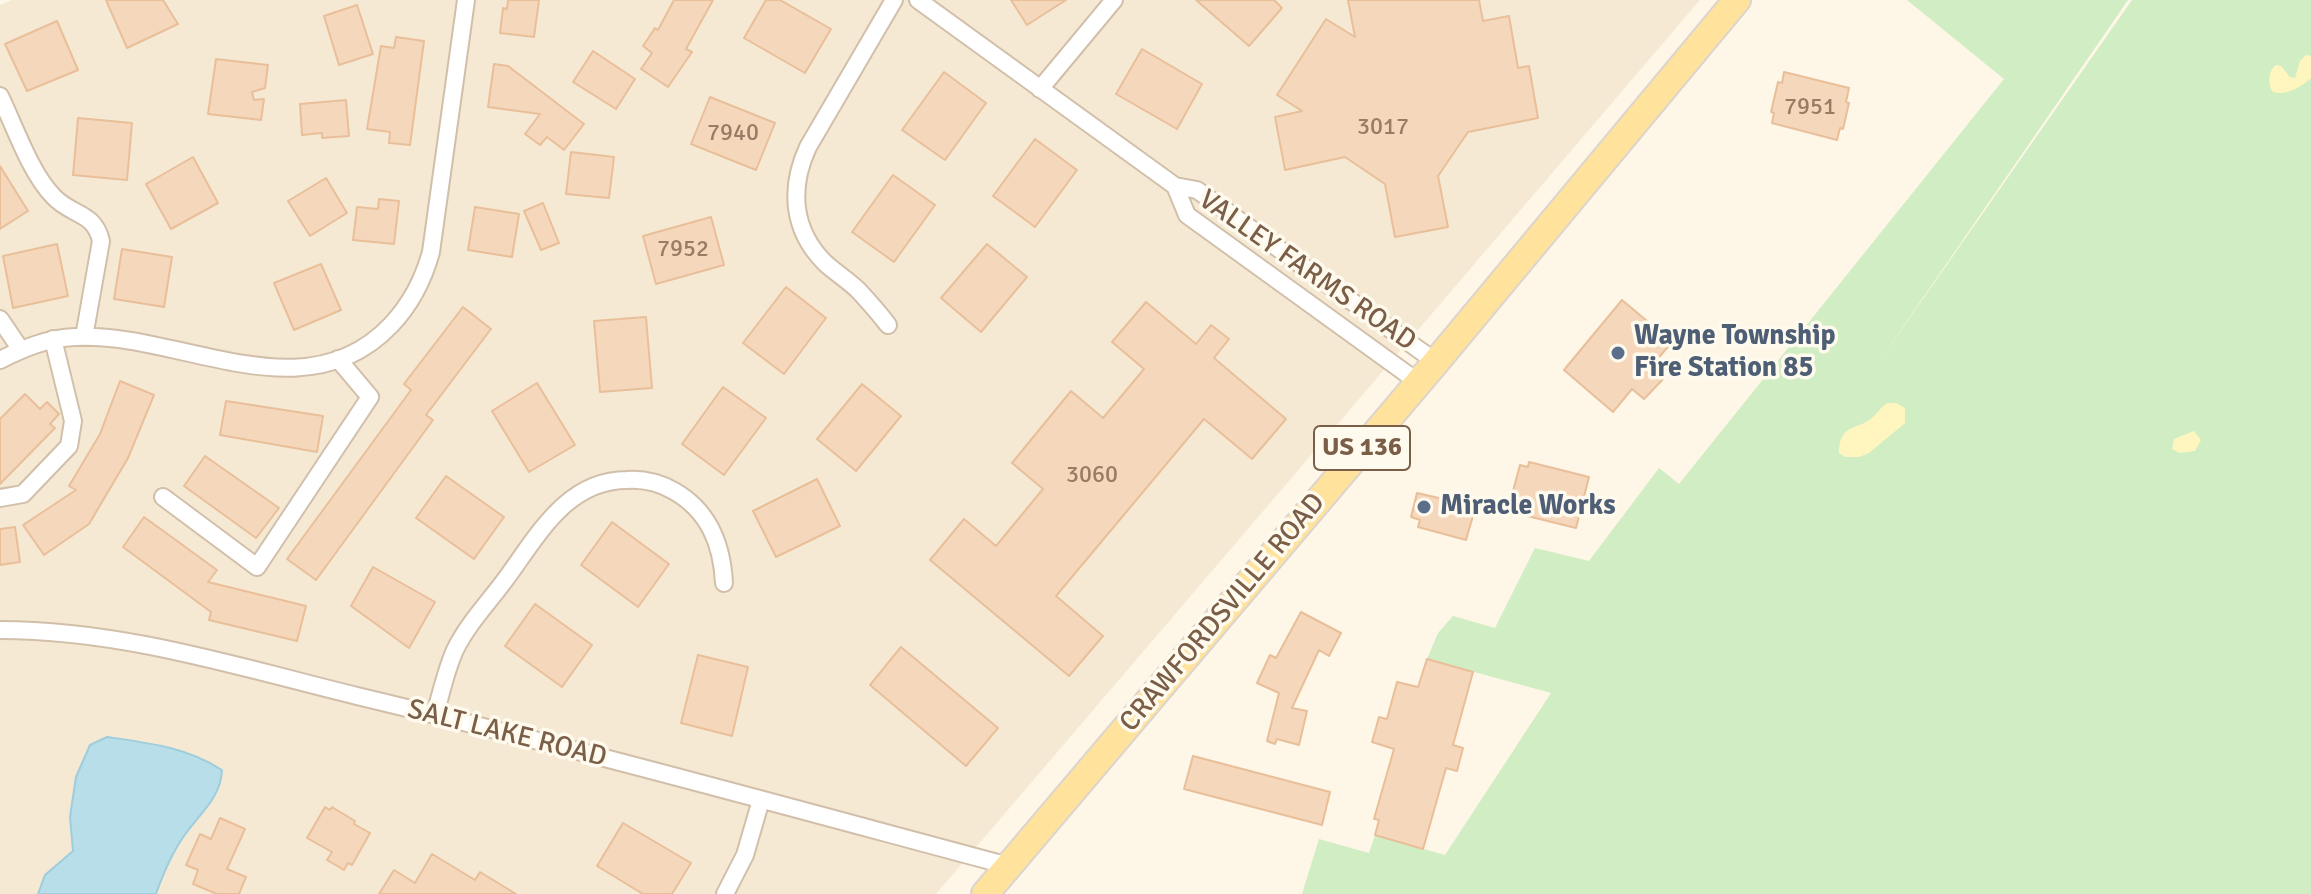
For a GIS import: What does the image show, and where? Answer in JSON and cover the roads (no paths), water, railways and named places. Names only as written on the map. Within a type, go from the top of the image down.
[{"type":"main road","name":"CRAWFORDSVILLE ROAD","points":[[985,894],[1436,362],[1737,0]]},
{"type":"street","points":[[0,360],[53,339],[84,337],[112,339],[272,368],[305,368],[356,352],[381,335],[408,306],[426,271],[431,252],[466,0]]},
{"type":"street","points":[[888,325],[859,291],[813,250],[800,224],[795,194],[800,165],[808,147],[894,0]]},
{"type":"street","name":"VALLEY FARMS ROAD","points":[[918,0],[1175,186],[1197,190],[1436,362]]},
{"type":"street","points":[[1040,89],[1114,0]]},
{"type":"street","points":[[0,96],[43,185],[56,200],[88,218],[98,228],[101,241],[84,337]]},
{"type":"street","name":"VALLEY FARMS ROAD","points":[[1175,186],[1187,215],[1418,382]]},
{"type":"street","points":[[0,319],[21,350]]},
{"type":"street","points":[[0,498],[23,494],[69,446],[73,421],[53,339]]},
{"type":"street","points":[[163,497],[257,567],[370,397],[338,359]]},
{"type":"street","points":[[435,715],[449,663],[467,630],[557,511],[587,488],[615,480],[643,481],[671,489],[687,499],[701,513],[715,536],[723,564],[724,583]]},
{"type":"street","name":"SALT LAKE ROAD","points":[[0,630],[72,633],[130,641],[435,715],[1009,866]]},
{"type":"street","points":[[725,894],[745,855],[761,800]]},
{"type":"water","points":[[107,737],[167,747],[208,762],[222,770],[218,789],[176,849],[156,894],[38,894],[45,875],[73,851],[70,817],[76,777],[90,745]]},
{"type":"place","name":"Wayne Township Fire Station 85","points":[[1618,353]]},
{"type":"place","name":"Miracle Works","points":[[1424,507]]}]
